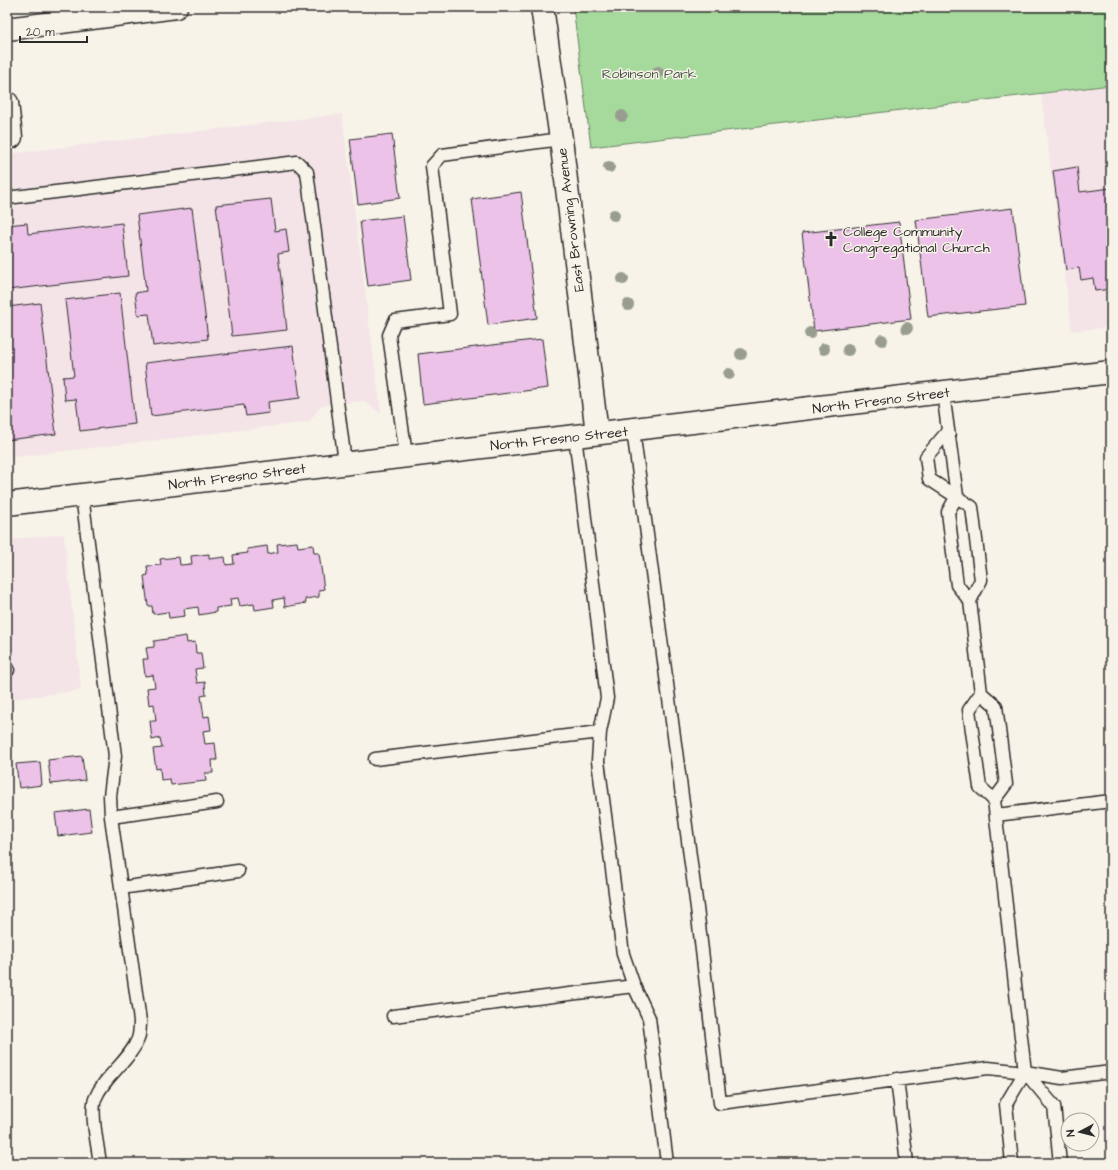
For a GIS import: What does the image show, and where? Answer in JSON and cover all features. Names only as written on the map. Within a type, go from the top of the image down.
[{"type":"main road","points":[[7,29],[176,7]]},
{"type":"main road","name":"East Browning Avenue","points":[[542,7],[561,139],[597,433]]},
{"type":"main road","points":[[7,103],[11,137]]},
{"type":"main road","name":"North Fresno Street","points":[[7,504],[344,462],[633,430],[1111,372]]},
{"type":"lane","points":[[406,455],[389,335],[396,321],[450,314],[432,166],[442,155],[561,139]]},
{"type":"lane","points":[[7,198],[297,162],[307,172],[344,462]]},
{"type":"lane","points":[[943,393],[957,496],[948,512],[957,585],[970,601],[981,693],[970,710],[980,787],[994,800],[1025,1072],[1054,1106],[1060,1163]]},
{"type":"lane","points":[[633,430],[698,908],[720,1103],[988,1068],[1062,1078],[1111,1072]]},
{"type":"lane","points":[[948,431],[926,457],[929,479],[972,507],[981,580],[970,601]]},
{"type":"lane","points":[[575,436],[608,698],[600,732],[598,761],[623,954],[634,986],[649,1018],[667,1163]]},
{"type":"lane","points":[[82,495],[115,756],[110,796],[111,817],[140,1020],[138,1038],[132,1051],[101,1088],[95,1100],[94,1112],[100,1163]]},
{"type":"lane","points":[[981,693],[996,706],[1006,784],[994,800]]},
{"type":"lane","points":[[375,759],[600,732]]},
{"type":"lane","points":[[111,817],[218,802]]},
{"type":"lane","points":[[996,815],[1111,802]]},
{"type":"lane","points":[[121,888],[238,871]]},
{"type":"lane","points":[[393,1016],[634,986]]},
{"type":"lane","points":[[1012,1163],[1006,1104],[1025,1072]]},
{"type":"lane","points":[[897,1079],[907,1163]]},
{"type":"shaded area","points":[[1111,85],[1111,327],[1072,331],[1041,94]]},
{"type":"shaded area","points":[[342,114],[381,414],[364,401],[321,406],[309,422],[7,458],[7,154]]},
{"type":"shaded area","points":[[64,534],[81,690],[7,700],[7,540]]},
{"type":"green space","name":"Robinson Park","points":[[573,7],[1111,7],[1111,85],[591,147]]},
{"type":"building","points":[[392,134],[400,198],[358,204],[350,139]]},
{"type":"building","points":[[1077,167],[1080,192],[1111,188],[1111,289],[1095,291],[1093,278],[1081,280],[1079,268],[1066,270],[1053,171]]},
{"type":"building","points":[[521,192],[537,318],[488,325],[472,199]]},
{"type":"building","points":[[271,199],[275,231],[286,229],[289,252],[278,254],[287,330],[232,336],[216,205]]},
{"type":"building","points":[[192,208],[208,339],[153,346],[149,314],[138,315],[135,293],[146,291],[137,215]]},
{"type":"building","points":[[1013,208],[1025,306],[928,317],[916,220]]},
{"type":"building","points":[[403,216],[411,280],[368,286],[360,221]]},
{"type":"building","points":[[899,222],[911,319],[814,331],[802,233]]},
{"type":"building","points":[[27,223],[28,234],[122,223],[128,276],[7,290],[7,225]]},
{"type":"building","points":[[120,293],[135,424],[80,431],[76,399],[65,400],[63,377],[74,376],[65,300]]},
{"type":"building","points":[[40,303],[56,434],[7,440],[7,307]]},
{"type":"building","points":[[542,339],[548,388],[423,404],[418,354]]},
{"type":"building","points":[[293,346],[300,398],[268,402],[269,413],[246,416],[244,405],[151,416],[145,363]]},
{"type":"building","points":[[297,542],[298,547],[313,545],[314,553],[319,553],[324,589],[319,590],[319,597],[305,599],[306,603],[285,607],[284,598],[273,600],[274,607],[255,610],[254,604],[240,606],[238,598],[230,599],[231,606],[216,608],[216,612],[199,615],[198,607],[184,609],[185,616],[169,618],[168,612],[153,614],[152,606],[148,606],[144,576],[148,575],[147,566],[161,565],[160,559],[179,557],[180,565],[192,564],[191,556],[209,554],[209,559],[225,557],[226,565],[234,564],[233,555],[248,553],[247,549],[267,546],[268,554],[278,552],[277,544]]},
{"type":"building","points":[[186,636],[187,643],[195,642],[196,653],[201,653],[203,668],[195,669],[197,683],[205,682],[206,695],[201,696],[204,717],[209,716],[211,730],[203,731],[205,744],[215,743],[217,760],[212,760],[213,773],[205,773],[206,781],[171,785],[170,779],[161,780],[160,768],[156,769],[153,749],[162,748],[160,738],[152,740],[150,721],[156,721],[154,704],[149,705],[147,688],[155,687],[153,675],[145,676],[143,659],[148,659],[146,648],[154,647],[154,641]]},
{"type":"building","points":[[82,756],[85,780],[51,784],[48,760]]},
{"type":"building","points":[[40,762],[42,785],[19,788],[16,764]]},
{"type":"building","points":[[89,809],[92,832],[58,836],[55,813]]},
{"type":"place","name":"College Community Congregational Church","points":[[831,239]]}]
